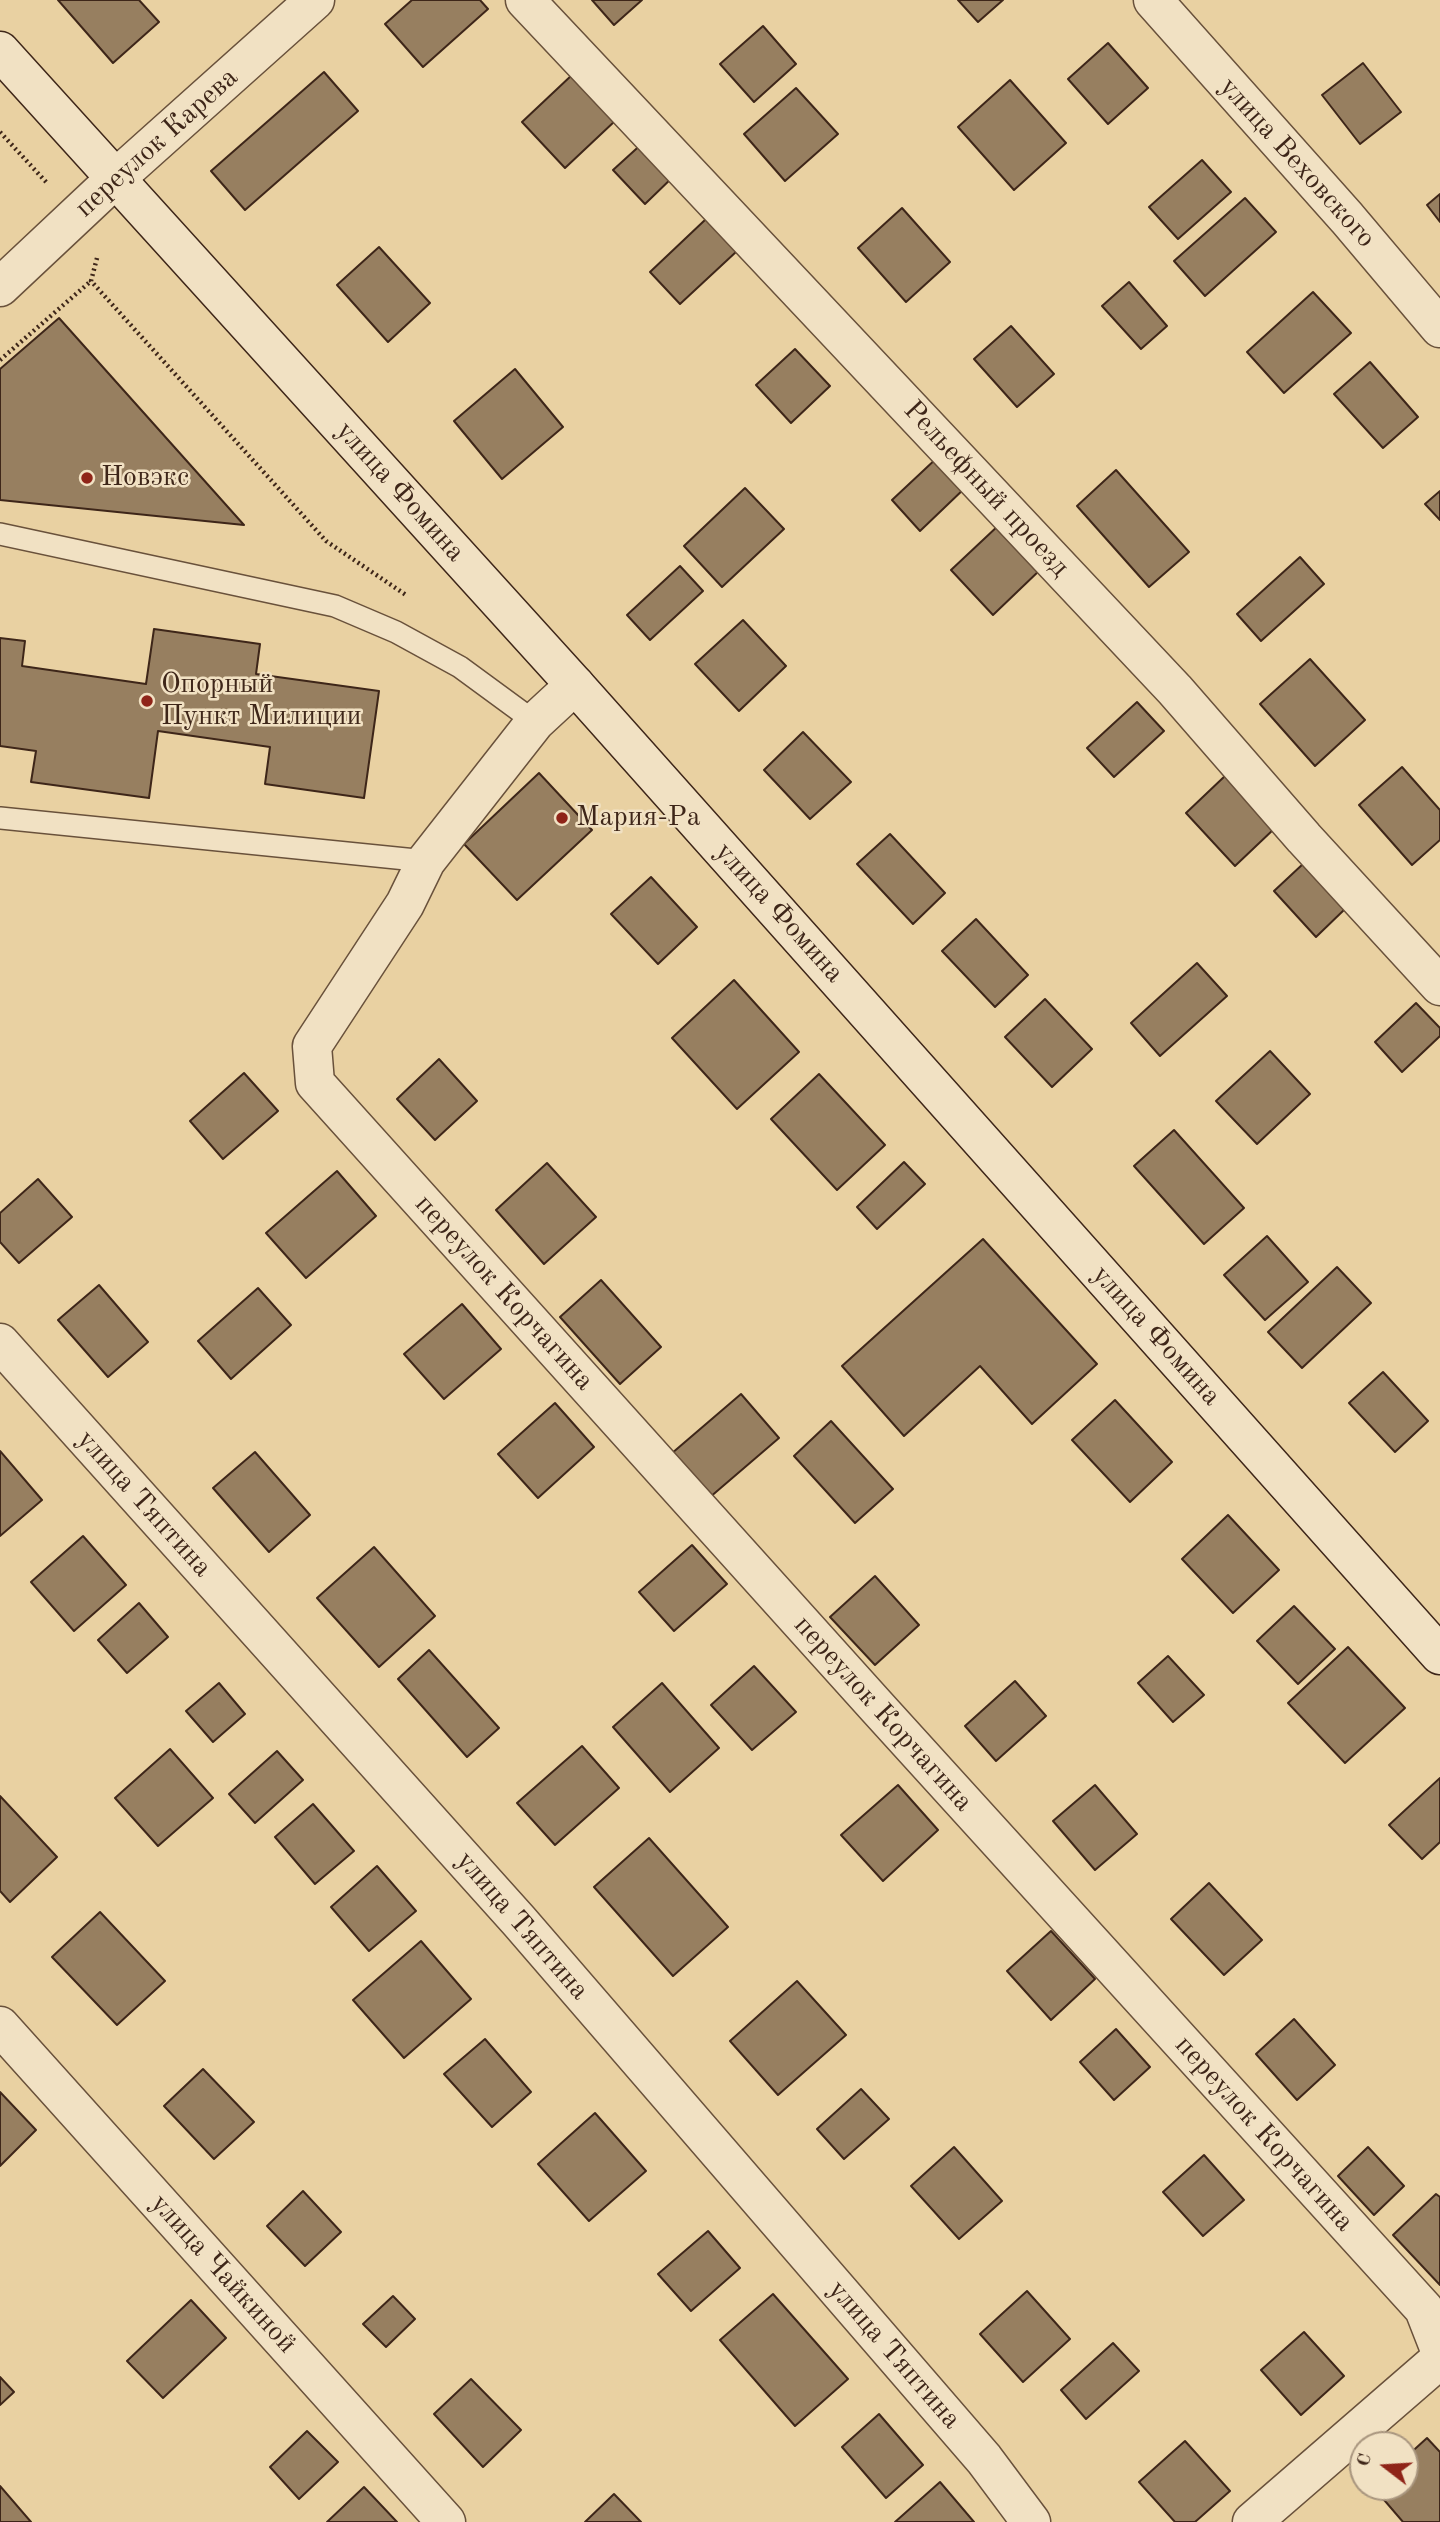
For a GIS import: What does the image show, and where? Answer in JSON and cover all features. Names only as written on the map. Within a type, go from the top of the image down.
[{"type":"street","name":"переулок Карева","points":[[0,288],[115,179],[315,0]]},
{"type":"street","name":"Рельефный проезд","points":[[525,0],[1175,690],[1304,838],[1440,986]]},
{"type":"street","name":"улица Веховского","points":[[1153,0],[1347,218],[1440,328]]},
{"type":"street","name":"улица Фомина","points":[[0,51],[575,685],[1440,1655]]},
{"type":"street","points":[[426,861],[535,722],[575,685]]},
{"type":"street","name":"переулок Корчагина","points":[[426,861],[405,904],[312,1046],[315,1083],[1424,2309],[1440,2350]]},
{"type":"street","name":"улица Тяптина","points":[[0,1342],[519,1921],[984,2459],[1031,2522]]},
{"type":"street","name":"улица Чайкиной","points":[[0,2026],[446,2522]]},
{"type":"street","points":[[1252,2522],[1440,2360]]},
{"type":"lane","points":[[0,534],[335,606],[396,632],[460,667],[535,722]]},
{"type":"lane","points":[[0,818],[426,861]]},
{"type":"path","points":[[0,360],[91,281],[98,255]]},
{"type":"path","points":[[91,281],[326,541],[410,598]]},
{"type":"building","points":[[58,0],[139,0],[159,22],[113,63]]},
{"type":"building","points":[[412,0],[480,0],[488,9],[423,67],[385,24]]},
{"type":"building","points":[[592,0],[642,0],[614,25]]},
{"type":"building","points":[[958,0],[1003,0],[978,22]]},
{"type":"building","points":[[763,26],[796,64],[754,102],[720,64]]},
{"type":"building","points":[[1108,43],[1148,88],[1108,124],[1068,79]]},
{"type":"building","points":[[1363,63],[1401,112],[1360,144],[1322,95]]},
{"type":"building","points":[[324,72],[358,111],[245,210],[211,171]]},
{"type":"building","points":[[573,74],[616,120],[565,168],[522,122]]},
{"type":"building","points":[[1010,80],[1066,143],[1014,190],[958,127]]},
{"type":"building","points":[[796,88],[838,134],[785,181],[744,134]]},
{"type":"building","points":[[646,140],[677,173],[645,204],[613,170]]},
{"type":"building","points":[[1202,160],[1231,192],[1178,239],[1149,207]]},
{"type":"building","points":[[1440,194],[1440,222],[1427,205]]},
{"type":"building","points":[[1245,198],[1276,232],[1205,296],[1174,261]]},
{"type":"building","points":[[902,208],[950,262],[906,302],[858,248]]},
{"type":"building","points":[[706,219],[737,251],[680,304],[650,272]]},
{"type":"building","points":[[379,247],[430,303],[388,342],[337,285]]},
{"type":"building","points":[[1129,282],[1167,326],[1141,349],[1102,306]]},
{"type":"building","points":[[1313,292],[1351,333],[1284,393],[1247,352]]},
{"type":"building","points":[[59,318],[244,525],[0,500],[0,369]]},
{"type":"building","points":[[1011,326],[1054,374],[1017,407],[974,359]]},
{"type":"building","points":[[795,349],[830,386],[791,423],[756,385]]},
{"type":"building","points":[[1370,362],[1418,417],[1383,448],[1334,394]]},
{"type":"building","points":[[515,369],[563,427],[502,479],[454,421]]},
{"type":"building","points":[[939,456],[967,486],[920,531],[892,500]]},
{"type":"building","points":[[1116,470],[1189,552],[1149,587],[1077,506]]},
{"type":"building","points":[[745,488],[784,529],[722,587],[684,546]]},
{"type":"building","points":[[1440,491],[1440,520],[1425,504]]},
{"type":"building","points":[[1000,524],[1042,568],[993,615],[951,570]]},
{"type":"building","points":[[1300,557],[1324,584],[1261,641],[1237,614]]},
{"type":"building","points":[[680,566],[703,591],[650,640],[627,615]]},
{"type":"building","points":[[743,620],[786,666],[739,711],[695,664]]},
{"type":"building","points":[[154,629],[260,644],[256,674],[379,691],[364,798],[265,784],[270,747],[158,731],[149,798],[31,782],[36,751],[0,746],[0,638],[25,641],[22,666],[146,684]]},
{"type":"building","points":[[1310,659],[1365,720],[1315,766],[1260,704]]},
{"type":"building","points":[[1137,702],[1164,731],[1114,777],[1087,748]]},
{"type":"building","points":[[803,732],[851,782],[810,819],[764,770]]},
{"type":"building","points":[[1402,767],[1440,810],[1440,840],[1412,865],[1359,805]]},
{"type":"building","points":[[539,773],[592,830],[517,900],[464,844]]},
{"type":"building","points":[[1226,775],[1275,828],[1235,866],[1186,813]]},
{"type":"building","points":[[890,834],[945,893],[913,924],[857,864]]},
{"type":"building","points":[[1304,863],[1346,908],[1316,937],[1274,891]]},
{"type":"building","points":[[651,877],[697,927],[658,964],[611,914]]},
{"type":"building","points":[[976,919],[1028,975],[995,1007],[942,951]]},
{"type":"building","points":[[1197,963],[1227,996],[1160,1056],[1131,1023]]},
{"type":"building","points":[[734,980],[799,1052],[737,1109],[672,1038]]},
{"type":"building","points":[[1045,999],[1092,1049],[1052,1087],[1005,1037]]},
{"type":"building","points":[[1416,1003],[1440,1028],[1440,1036],[1402,1072],[1375,1042]]},
{"type":"building","points":[[1270,1051],[1310,1094],[1257,1144],[1216,1101]]},
{"type":"building","points":[[439,1059],[477,1101],[435,1140],[397,1099]]},
{"type":"building","points":[[244,1073],[278,1111],[223,1159],[190,1121]]},
{"type":"building","points":[[819,1074],[885,1145],[837,1190],[771,1119]]},
{"type":"building","points":[[1174,1130],[1244,1208],[1204,1244],[1134,1166]]},
{"type":"building","points":[[904,1162],[925,1184],[877,1229],[857,1207]]},
{"type":"building","points":[[547,1163],[596,1217],[544,1264],[496,1210]]},
{"type":"building","points":[[337,1171],[376,1216],[306,1278],[266,1233]]},
{"type":"building","points":[[38,1179],[72,1217],[19,1263],[0,1242],[0,1213]]},
{"type":"building","points":[[1267,1236],[1308,1282],[1265,1320],[1224,1275]]},
{"type":"building","points":[[983,1239],[1097,1364],[1032,1424],[980,1366],[904,1436],[842,1366]]},
{"type":"building","points":[[1337,1267],[1371,1303],[1302,1368],[1268,1332]]},
{"type":"building","points":[[601,1280],[661,1347],[620,1384],[560,1317]]},
{"type":"building","points":[[99,1285],[148,1342],[108,1377],[58,1320]]},
{"type":"building","points":[[258,1288],[291,1325],[231,1379],[198,1341]]},
{"type":"building","points":[[462,1304],[501,1349],[444,1399],[404,1354]]},
{"type":"building","points":[[1383,1372],[1428,1421],[1395,1452],[1349,1403]]},
{"type":"building","points":[[741,1394],[779,1438],[709,1498],[671,1454]]},
{"type":"building","points":[[1115,1400],[1172,1462],[1130,1502],[1072,1440]]},
{"type":"building","points":[[555,1403],[594,1447],[538,1498],[498,1454]]},
{"type":"building","points":[[831,1421],[893,1489],[855,1523],[794,1456]]},
{"type":"building","points":[[0,1451],[42,1500],[0,1536]]},
{"type":"building","points":[[255,1452],[310,1515],[269,1552],[213,1488]]},
{"type":"building","points":[[1228,1515],[1279,1570],[1233,1613],[1182,1559]]},
{"type":"building","points":[[83,1536],[126,1585],[74,1631],[31,1582]]},
{"type":"building","points":[[692,1545],[727,1584],[674,1631],[639,1592]]},
{"type":"building","points":[[374,1547],[435,1616],[379,1667],[317,1598]]},
{"type":"building","points":[[875,1576],[919,1625],[875,1665],[830,1617]]},
{"type":"building","points":[[139,1603],[168,1637],[127,1673],[98,1640]]},
{"type":"building","points":[[1294,1606],[1335,1649],[1298,1684],[1257,1641]]},
{"type":"building","points":[[1348,1647],[1405,1708],[1345,1763],[1288,1703]]},
{"type":"building","points":[[429,1650],[499,1728],[467,1757],[398,1679]]},
{"type":"building","points":[[1168,1656],[1204,1695],[1173,1722],[1138,1683]]},
{"type":"building","points":[[754,1666],[796,1712],[752,1750],[711,1705]]},
{"type":"building","points":[[1015,1681],[1046,1716],[996,1761],[965,1726]]},
{"type":"building","points":[[219,1683],[245,1714],[213,1742],[186,1711]]},
{"type":"building","points":[[662,1683],[719,1748],[670,1792],[613,1727]]},
{"type":"building","points":[[582,1746],[619,1788],[555,1845],[517,1803]]},
{"type":"building","points":[[170,1749],[213,1798],[158,1846],[115,1798]]},
{"type":"building","points":[[277,1751],[303,1780],[255,1823],[229,1794]]},
{"type":"building","points":[[1440,1778],[1440,1842],[1422,1859],[1389,1825]]},
{"type":"building","points":[[898,1785],[938,1830],[883,1881],[841,1835]]},
{"type":"building","points":[[1095,1785],[1137,1834],[1095,1870],[1053,1821]]},
{"type":"building","points":[[0,1796],[57,1857],[10,1902],[0,1891]]},
{"type":"building","points":[[313,1804],[354,1851],[315,1884],[275,1837]]},
{"type":"building","points":[[649,1838],[728,1927],[673,1976],[594,1887]]},
{"type":"building","points":[[377,1866],[416,1911],[369,1951],[331,1907]]},
{"type":"building","points":[[1209,1883],[1262,1940],[1224,1975],[1171,1919]]},
{"type":"building","points":[[100,1912],[165,1981],[117,2025],[52,1957]]},
{"type":"building","points":[[1051,1931],[1095,1979],[1051,2020],[1007,1971]]},
{"type":"building","points":[[421,1941],[471,1999],[404,2058],[353,2000]]},
{"type":"building","points":[[797,1981],[846,2035],[778,2095],[730,2041]]},
{"type":"building","points":[[1294,2019],[1335,2065],[1297,2100],[1256,2054]]},
{"type":"building","points":[[1116,2029],[1150,2067],[1114,2100],[1080,2062]]},
{"type":"building","points":[[485,2039],[531,2092],[492,2127],[444,2074]]},
{"type":"building","points":[[203,2069],[254,2122],[214,2159],[164,2106]]},
{"type":"building","points":[[861,2089],[889,2119],[844,2159],[817,2129]]},
{"type":"building","points":[[0,2092],[36,2130],[0,2166]]},
{"type":"building","points":[[595,2113],[646,2171],[589,2221],[538,2164]]},
{"type":"building","points":[[954,2147],[1002,2201],[959,2239],[911,2186]]},
{"type":"building","points":[[1368,2147],[1404,2186],[1374,2215],[1338,2176]]},
{"type":"building","points":[[1204,2155],[1244,2200],[1203,2236],[1163,2192]]},
{"type":"building","points":[[303,2191],[341,2232],[305,2266],[267,2226]]},
{"type":"building","points":[[1436,2194],[1440,2197],[1440,2285],[1393,2235]]},
{"type":"building","points":[[708,2231],[740,2268],[691,2311],[658,2274]]},
{"type":"building","points":[[1027,2291],[1070,2339],[1023,2382],[980,2334]]},
{"type":"building","points":[[773,2294],[848,2379],[795,2426],[720,2340]]},
{"type":"building","points":[[393,2296],[415,2319],[386,2347],[363,2324]]},
{"type":"building","points":[[191,2300],[226,2338],[163,2398],[127,2361]]},
{"type":"building","points":[[1304,2332],[1344,2376],[1301,2415],[1261,2370]]},
{"type":"building","points":[[1113,2343],[1139,2371],[1086,2419],[1061,2390]]},
{"type":"building","points":[[0,2377],[14,2392],[0,2405]]},
{"type":"building","points":[[471,2379],[521,2430],[483,2467],[434,2414]]},
{"type":"building","points":[[879,2414],[923,2465],[886,2498],[842,2447]]},
{"type":"building","points":[[307,2431],[338,2462],[299,2499],[270,2467]]},
{"type":"building","points":[[1427,2438],[1440,2452],[1440,2522],[1403,2522],[1385,2501],[1419,2501],[1419,2445]]},
{"type":"building","points":[[1185,2441],[1230,2491],[1195,2522],[1175,2522],[1139,2482]]},
{"type":"building","points":[[940,2482],[974,2522],[895,2522]]},
{"type":"building","points":[[0,2486],[31,2522],[0,2522]]},
{"type":"building","points":[[364,2487],[397,2522],[327,2522]]},
{"type":"building","points":[[614,2494],[641,2522],[585,2522]]},
{"type":"place","name":"Новэкс","points":[[87,478]]},
{"type":"place","name":"Опорный Пункт Милиции","points":[[147,701]]},
{"type":"place","name":"Мария-Ра","points":[[562,818]]}]
